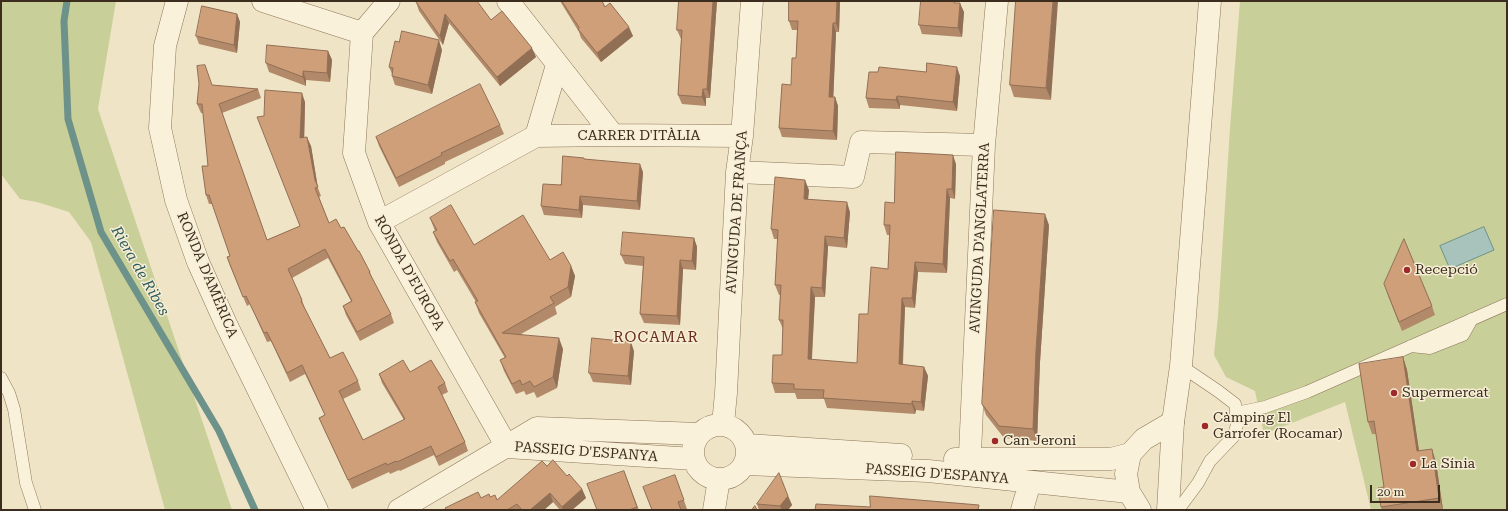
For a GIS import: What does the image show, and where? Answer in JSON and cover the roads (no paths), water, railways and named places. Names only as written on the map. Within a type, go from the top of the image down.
[{"type":"street","name":"RONDA D'AMÈRICA","points":[[177,1],[165,46],[160,128],[176,200],[198,262],[226,324],[317,510]]},
{"type":"street","points":[[263,1],[362,33],[389,1]]},
{"type":"street","points":[[508,1],[613,134]]},
{"type":"street","name":"AVINGUDA DE FRANÇA","points":[[723,424],[726,392],[737,172],[742,136],[752,1]]},
{"type":"street","name":"AVINGUDA D'ANGLATERRA","points":[[970,468],[984,145],[997,1]]},
{"type":"street","points":[[1168,510],[1173,422],[1181,366],[1210,1]]},
{"type":"street","name":"RONDA D'EUROPA","points":[[362,33],[354,153],[379,222],[507,447]]},
{"type":"street","points":[[379,222],[536,136],[557,65]]},
{"type":"street","name":"CARRER D'ITÀLIA","points":[[536,136],[613,134],[742,136]]},
{"type":"street","points":[[737,172],[853,177],[861,142],[984,145]]},
{"type":"street","points":[[1140,510],[1129,492],[1126,474],[1130,454],[1144,439],[1173,422]]},
{"type":"street","points":[[723,424],[734,427],[742,435],[746,455],[738,472],[729,478],[719,479],[708,476],[699,469],[694,459],[693,450],[695,442],[706,428],[723,424]]},
{"type":"street","name":"PASSEIG D'ESPANYA","points":[[507,447],[537,428],[700,434]]},
{"type":"street","points":[[399,510],[507,447]]},
{"type":"street","name":"PASSEIG D'ESPANYA","points":[[507,447],[694,459]]},
{"type":"street","name":"PASSEIG D'ESPANYA","points":[[746,455],[928,471],[1111,459],[1130,454]]},
{"type":"street","name":"PASSEIG D'ESPANYA","points":[[970,468],[1030,482],[1129,492]]},
{"type":"street","points":[[714,510],[719,479]]},
{"type":"street","points":[[1022,510],[1030,482]]},
{"type":"lane","points":[[1236,413],[1265,407],[1307,392],[1411,346],[1430,348],[1463,335],[1472,319],[1507,304]]},
{"type":"lane","points":[[1178,510],[1198,482],[1210,461],[1233,437],[1238,422],[1235,404],[1181,366]]},
{"type":"lane","points":[[1,378],[9,393],[14,409],[26,483],[34,510]]},
{"type":"water","points":[[1484,227],[1494,250],[1450,269],[1440,246]]},
{"type":"waterway","name":"Riera de Ribes","points":[[67,1],[64,21],[68,119],[101,232],[219,431],[255,510]]},
{"type":"place","name":"Recepció","points":[[1407,270]]},
{"type":"place","name":"Supermercat","points":[[1394,393]]},
{"type":"place","name":"Càmping El Garrofer (Rocamar)","points":[[1205,426]]},
{"type":"place","name":"Can Jeroni","points":[[995,441]]},
{"type":"place","name":"La Sínia","points":[[1413,464]]},
{"type":"district","name":"ROCAMAR","points":[[656,338]]}]
